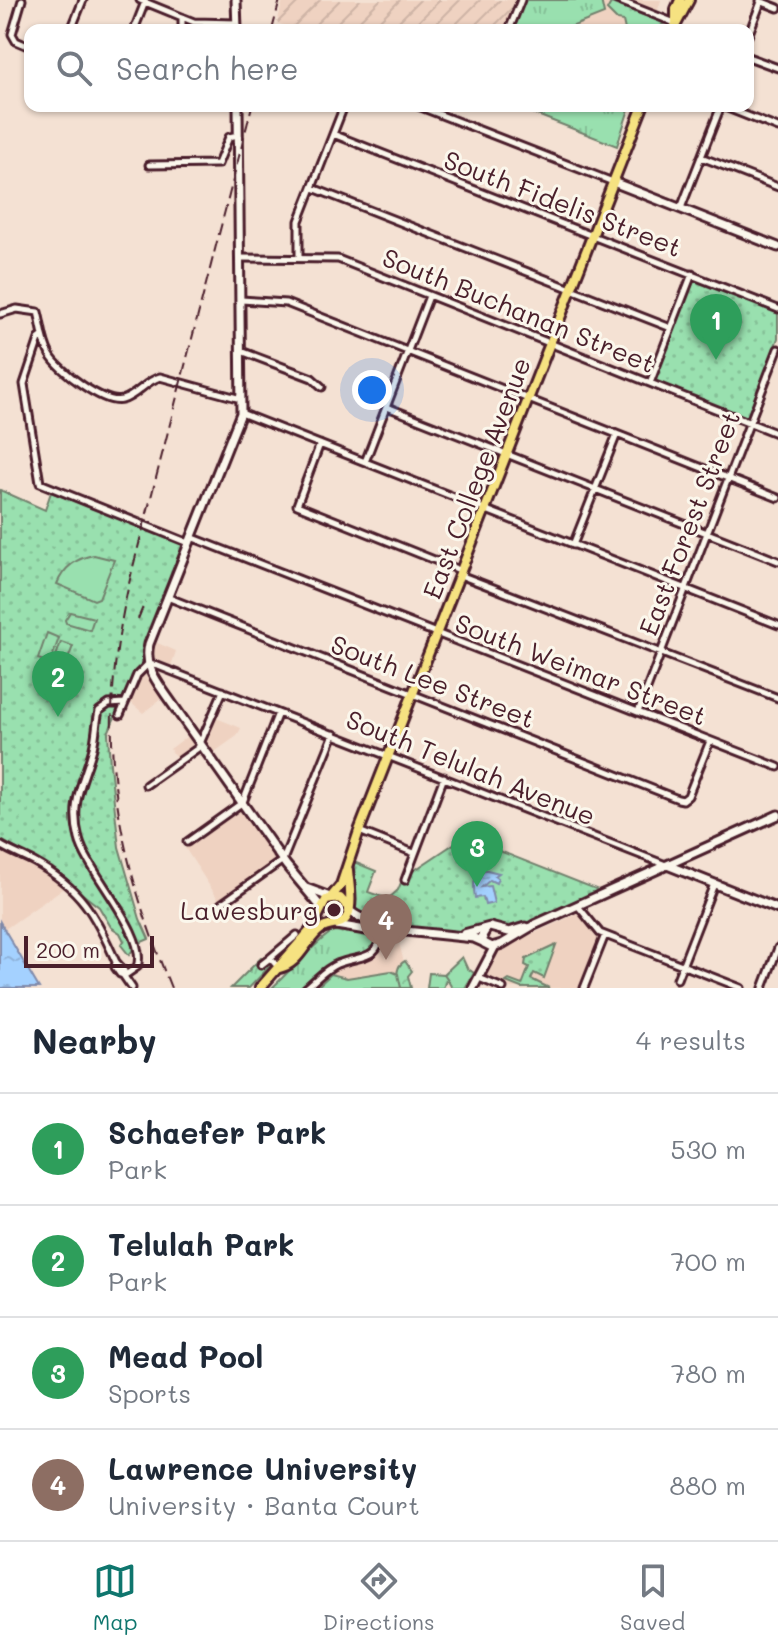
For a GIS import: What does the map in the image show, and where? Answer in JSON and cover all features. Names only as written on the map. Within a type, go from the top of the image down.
[{"type":"main road","points":[[675,24],[680,0]]},
{"type":"main road","points":[[677,24],[689,0]]},
{"type":"main road","name":"East College Avenue","points":[[330,897],[341,885],[359,831],[641,112]]},
{"type":"main road","name":"East College Avenue","points":[[348,865],[349,909]]},
{"type":"main road","points":[[260,988],[310,931],[330,897],[340,898],[349,909],[347,918],[318,931],[287,967],[279,968]]},
{"type":"main road","points":[[321,908],[324,920],[334,924]]},
{"type":"street","points":[[22,0],[12,34],[16,41],[24,44]]},
{"type":"street","points":[[73,24],[83,0]]},
{"type":"street","points":[[236,0],[237,24]]},
{"type":"street","points":[[511,24],[521,0]]},
{"type":"street","points":[[617,0],[669,24]]},
{"type":"street","points":[[136,24],[143,1],[194,22],[216,24]]},
{"type":"street","points":[[752,24],[760,1],[778,8]]},
{"type":"street","points":[[182,17],[182,24]]},
{"type":"street","points":[[754,59],[778,68]]},
{"type":"street","points":[[238,112],[241,413],[149,644],[148,664],[166,695],[283,860],[321,908]]},
{"type":"street","points":[[299,258],[299,221],[342,112]]},
{"type":"street","points":[[433,112],[778,247]]},
{"type":"street","points":[[681,208],[720,112]]},
{"type":"street","points":[[737,112],[778,128]]},
{"type":"street","name":"South Fidelis Street","points":[[333,134],[778,309]]},
{"type":"street","points":[[149,165],[218,164],[229,137],[238,135]]},
{"type":"street","points":[[701,157],[778,187]]},
{"type":"street","points":[[313,188],[671,328]]},
{"type":"street","name":"South Buchanan Street","points":[[239,258],[333,258],[778,434]]},
{"type":"street","points":[[650,383],[692,274]]},
{"type":"street","points":[[365,462],[429,296]]},
{"type":"street","points":[[241,300],[286,303],[778,498]]},
{"type":"street","points":[[0,314],[10,310],[38,312],[49,353],[60,369],[108,399],[126,399],[160,377],[241,399]]},
{"type":"street","name":"South Weimar Street","points":[[43,336],[24,384],[40,483],[437,633],[778,767]]},
{"type":"street","name":"East Forest Street","points":[[638,712],[749,423],[775,368],[778,349]]},
{"type":"street","points":[[241,351],[312,378],[322,387]]},
{"type":"street","points":[[387,407],[778,561]]},
{"type":"street","points":[[241,413],[778,625]]},
{"type":"street","points":[[573,545],[617,434]]},
{"type":"street","points":[[320,444],[297,503],[461,573],[778,698]]},
{"type":"street","name":"South Lee Street","points":[[167,597],[684,800],[710,741]]},
{"type":"street","points":[[120,715],[137,675],[148,664]]},
{"type":"street","name":"South Telulah Avenue","points":[[148,664],[778,909]]},
{"type":"street","points":[[146,785],[202,743],[223,691]]},
{"type":"street","points":[[124,976],[137,967],[139,953],[128,926],[82,849],[77,828],[76,800],[80,780],[93,750],[99,711],[109,704],[126,702]]},
{"type":"street","points":[[187,842],[243,802],[278,713]]},
{"type":"street","points":[[221,904],[283,860],[334,734]]},
{"type":"street","points":[[405,880],[444,777]]},
{"type":"street","points":[[334,924],[372,931],[380,929],[459,937],[496,946],[534,925],[778,815]]},
{"type":"street","points":[[359,831],[414,853]]},
{"type":"street","points":[[0,845],[40,866],[79,895],[98,920],[116,962],[132,988]]},
{"type":"street","points":[[677,979],[714,884]]},
{"type":"street","points":[[306,888],[330,897]]},
{"type":"street","points":[[578,906],[605,935],[741,988]]},
{"type":"street","points":[[349,909],[357,918],[380,929]]},
{"type":"street","points":[[459,937],[493,926],[509,932],[534,925]]},
{"type":"street","points":[[480,976],[482,936],[487,928]]},
{"type":"street","points":[[306,988],[334,966],[370,956],[379,946],[380,929]]},
{"type":"street","points":[[473,988],[502,937],[499,929]]},
{"type":"street","points":[[261,965],[297,935]]},
{"type":"street","points":[[584,988],[605,935]]},
{"type":"street","points":[[763,988],[778,948]]},
{"type":"street","points":[[270,958],[279,968]]},
{"type":"street","points":[[480,976],[503,988]]},
{"type":"shaded area","points":[[283,0],[517,0],[507,24],[277,23]]},
{"type":"shaded area","points":[[525,0],[661,0],[654,24],[515,24]]},
{"type":"shaded area","points":[[155,642],[176,651],[171,666],[152,658]]},
{"type":"shaded area","points":[[144,673],[162,698],[143,713],[130,702]]},
{"type":"shaded area","points":[[216,718],[241,728],[237,736],[213,753],[206,742]]},
{"type":"shaded area","points":[[189,735],[196,745],[177,759],[170,749]]},
{"type":"shaded area","points":[[240,808],[277,862],[220,902],[185,848]]},
{"type":"shaded area","points":[[0,848],[37,867],[65,887],[5,929],[0,922]]},
{"type":"shaded area","points":[[579,913],[599,940],[580,988],[511,988],[485,977],[499,949]]},
{"type":"shaded area","points":[[390,934],[397,934],[410,988],[311,988],[337,967],[371,958]]},
{"type":"green space","points":[[525,0],[601,0],[604,14],[579,24],[515,24]]},
{"type":"green space","points":[[611,3],[664,24],[624,24],[607,10]]},
{"type":"green space","points":[[529,112],[628,112],[617,146]]},
{"type":"green space","points":[[694,279],[778,312],[778,338],[747,418],[655,382]]},
{"type":"green space","points":[[0,490],[45,510],[51,492],[185,544],[142,649],[142,664],[135,671],[108,733],[119,847],[149,939],[137,944],[129,955],[121,945],[124,941],[120,933],[111,927],[99,907],[49,868],[0,839]]},
{"type":"green space","points":[[94,555],[114,560],[99,598],[94,600],[57,584],[71,564]]},
{"type":"green space","points":[[70,612],[94,618],[90,630],[66,623]]},
{"type":"green space","points":[[47,633],[59,638],[50,663],[38,659]]},
{"type":"green space","points":[[61,642],[73,646],[63,672],[52,668]]},
{"type":"green space","points":[[464,837],[601,891],[535,921],[508,929],[491,924],[463,933],[370,920],[355,911],[354,862],[376,871],[368,892],[388,899],[398,890],[403,878]]},
{"type":"green space","points":[[334,931],[372,935],[376,937],[375,942],[365,952],[329,963],[299,988],[272,988],[313,947]]},
{"type":"green space","points":[[556,945],[544,978],[534,973],[531,979],[549,988],[521,988],[506,982],[509,980],[522,985],[529,967],[525,965],[526,959]]},
{"type":"green space","points":[[462,957],[467,968],[474,973],[465,988],[452,988],[444,974]]},
{"type":"green space","points":[[261,958],[262,967],[271,965],[249,988],[231,988]]},
{"type":"green space","points":[[405,961],[412,971],[408,976],[411,988],[401,988],[398,981],[398,970]]},
{"type":"green space","points":[[391,971],[398,974],[401,988],[316,988],[331,974],[347,978]]},
{"type":"green space","points":[[429,973],[444,974],[449,981],[443,988],[427,988]]},
{"type":"water","points":[[487,870],[499,873],[495,876],[498,878],[496,883],[490,880],[482,887],[490,886],[494,903],[485,905],[483,897],[475,898],[474,885],[476,878]]},
{"type":"water","points":[[0,922],[39,988],[0,988]]},
{"type":"railway","points":[[274,24],[280,0]]},
{"type":"railway","points":[[171,988],[134,882],[122,832],[112,733],[114,681],[120,628],[132,571],[250,112]]},
{"type":"railway","points":[[138,619],[145,602]]},
{"type":"place","name":"Schaefer Park","points":[[716,360]]},
{"type":"place","name":"Telulah Park","points":[[58,717]]},
{"type":"place","name":"Mead Pool","points":[[477,887]]},
{"type":"place","name":"Lawesburg","points":[[334,910]]},
{"type":"place","name":"Lawrence University","points":[[386,960]]}]
